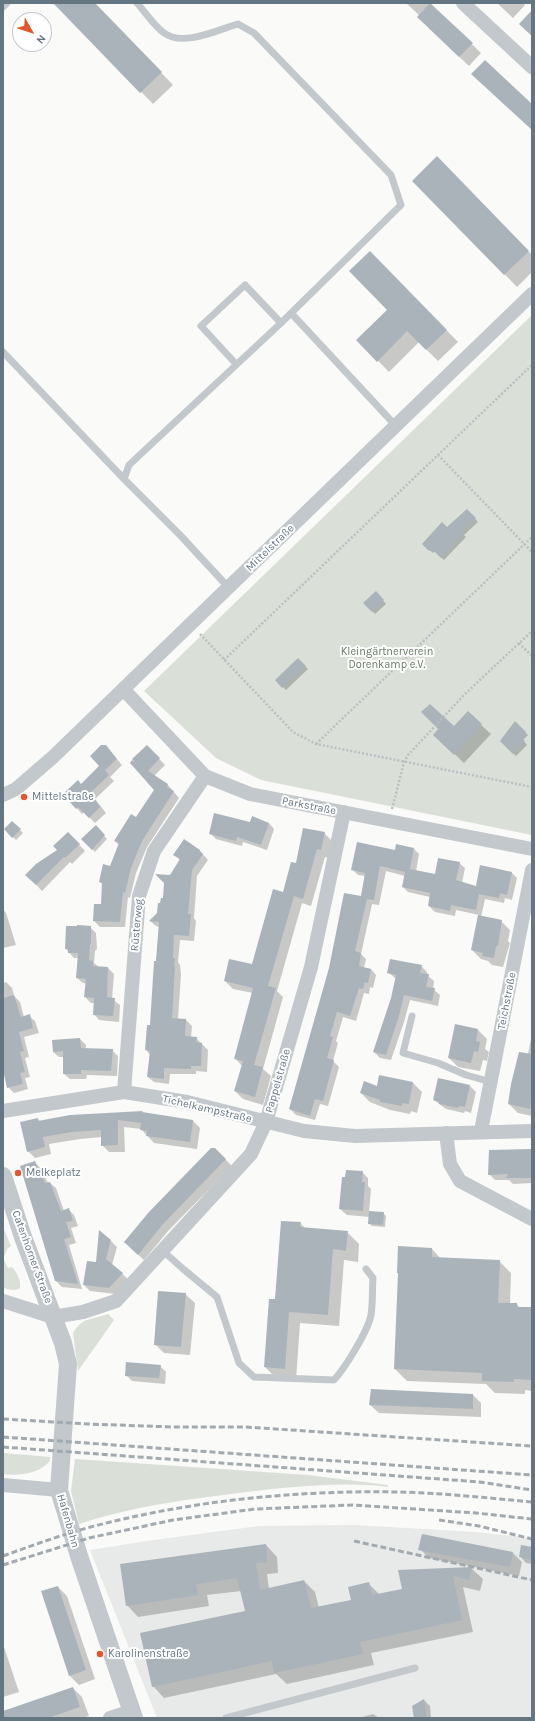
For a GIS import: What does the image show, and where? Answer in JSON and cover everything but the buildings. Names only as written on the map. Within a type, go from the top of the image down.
[{"type":"street","points":[[463,3],[532,68]]},
{"type":"street","name":"Mittelstraße","points":[[3,795],[16,789],[34,775],[124,690],[532,294]]},
{"type":"street","name":"Parkstraße","points":[[124,690],[205,776],[250,794],[532,849]]},
{"type":"street","name":"Rüsterweg","points":[[124,1092],[139,896],[154,851],[205,776]]},
{"type":"street","name":"Pappelstraße","points":[[53,1317],[83,1312],[116,1301],[251,1154],[266,1122],[311,967],[344,812]]},
{"type":"street","name":"Teichstraße","points":[[481,1131],[532,870]]},
{"type":"street","name":"Tichelkampstraße","points":[[3,1111],[124,1092],[187,1102],[304,1131],[355,1136],[481,1131],[532,1131]]},
{"type":"street","points":[[446,1133],[450,1164],[460,1181],[532,1219]]},
{"type":"street","name":"Catenhorner Straße","points":[[3,1176],[23,1237],[53,1317]]},
{"type":"street","points":[[3,1301],[53,1317]]},
{"type":"street","name":"Hafenbahn","points":[[53,1317],[63,1343],[68,1364],[59,1490],[78,1556],[133,1714]]},
{"type":"street","points":[[3,1485],[59,1490]]},
{"type":"street","points":[[110,1718],[133,1714]]},
{"type":"lane","points":[[3,7],[7,3]]},
{"type":"lane","points":[[124,479],[129,465],[281,323],[401,205],[391,175],[254,33],[238,24],[183,40],[173,39],[163,32],[137,3]]},
{"type":"lane","points":[[236,364],[201,326],[245,285],[281,323]]},
{"type":"lane","points":[[291,313],[396,426]]},
{"type":"lane","points":[[3,352],[229,588]]},
{"type":"lane","points":[[412,1016],[404,1053],[438,1063],[466,1075],[491,1082]]},
{"type":"lane","points":[[162,1250],[217,1297],[239,1363],[254,1377],[334,1380],[342,1371],[371,1316],[373,1278],[366,1269]]},
{"type":"lane","points":[[226,1718],[415,1668]]},
{"type":"path","points":[[224,660],[532,365]]},
{"type":"path","points":[[438,455],[532,552]]},
{"type":"path","points":[[316,744],[532,537]]},
{"type":"path","points":[[190,625],[293,732],[316,744],[532,787]]},
{"type":"path","points":[[389,821],[404,762],[408,755],[464,695],[532,631]]},
{"type":"path","points":[[519,643],[532,656]]},
{"type":"shaded area","points":[[355,1525],[475,1532],[532,1538],[532,1718],[157,1718],[90,1550],[259,1526]]},
{"type":"green space","name":"Kleingärtnerverein Dorenkamp e.V.","points":[[532,315],[532,835],[261,780],[216,758],[144,691]]},
{"type":"green space","points":[[3,1227],[11,1246],[8,1248],[3,1258]]},
{"type":"green space","points":[[3,1258],[8,1268],[12,1267],[17,1274],[20,1288],[16,1290],[3,1288]]},
{"type":"green space","points":[[108,1314],[114,1320],[78,1371],[73,1333],[85,1321]]},
{"type":"green space","points":[[3,1453],[50,1457],[50,1461],[40,1469],[28,1473],[16,1475],[3,1474]]},
{"type":"green space","points":[[75,1459],[308,1475],[388,1485],[388,1487],[371,1485],[335,1485],[246,1492],[182,1500],[120,1512],[79,1524],[71,1491]]},
{"type":"railway","points":[[3,1419],[173,1427],[246,1427],[532,1446]]},
{"type":"railway","points":[[3,1437],[532,1475]]},
{"type":"railway","points":[[3,1447],[480,1482],[532,1490]]},
{"type":"railway","points":[[3,1556],[66,1534],[125,1519],[202,1504],[281,1495],[399,1492],[532,1502]]},
{"type":"railway","points":[[3,1565],[89,1538],[173,1520],[255,1509],[353,1505],[476,1513],[532,1519]]},
{"type":"railway","points":[[439,1520],[479,1526],[532,1539]]},
{"type":"railway","points":[[354,1541],[532,1580]]},
{"type":"place","name":"Mittelstraße","points":[[24,797]]},
{"type":"place","name":"Melkeplatz","points":[[18,1173]]},
{"type":"place","name":"Karolinenstraße","points":[[100,1654]]}]
